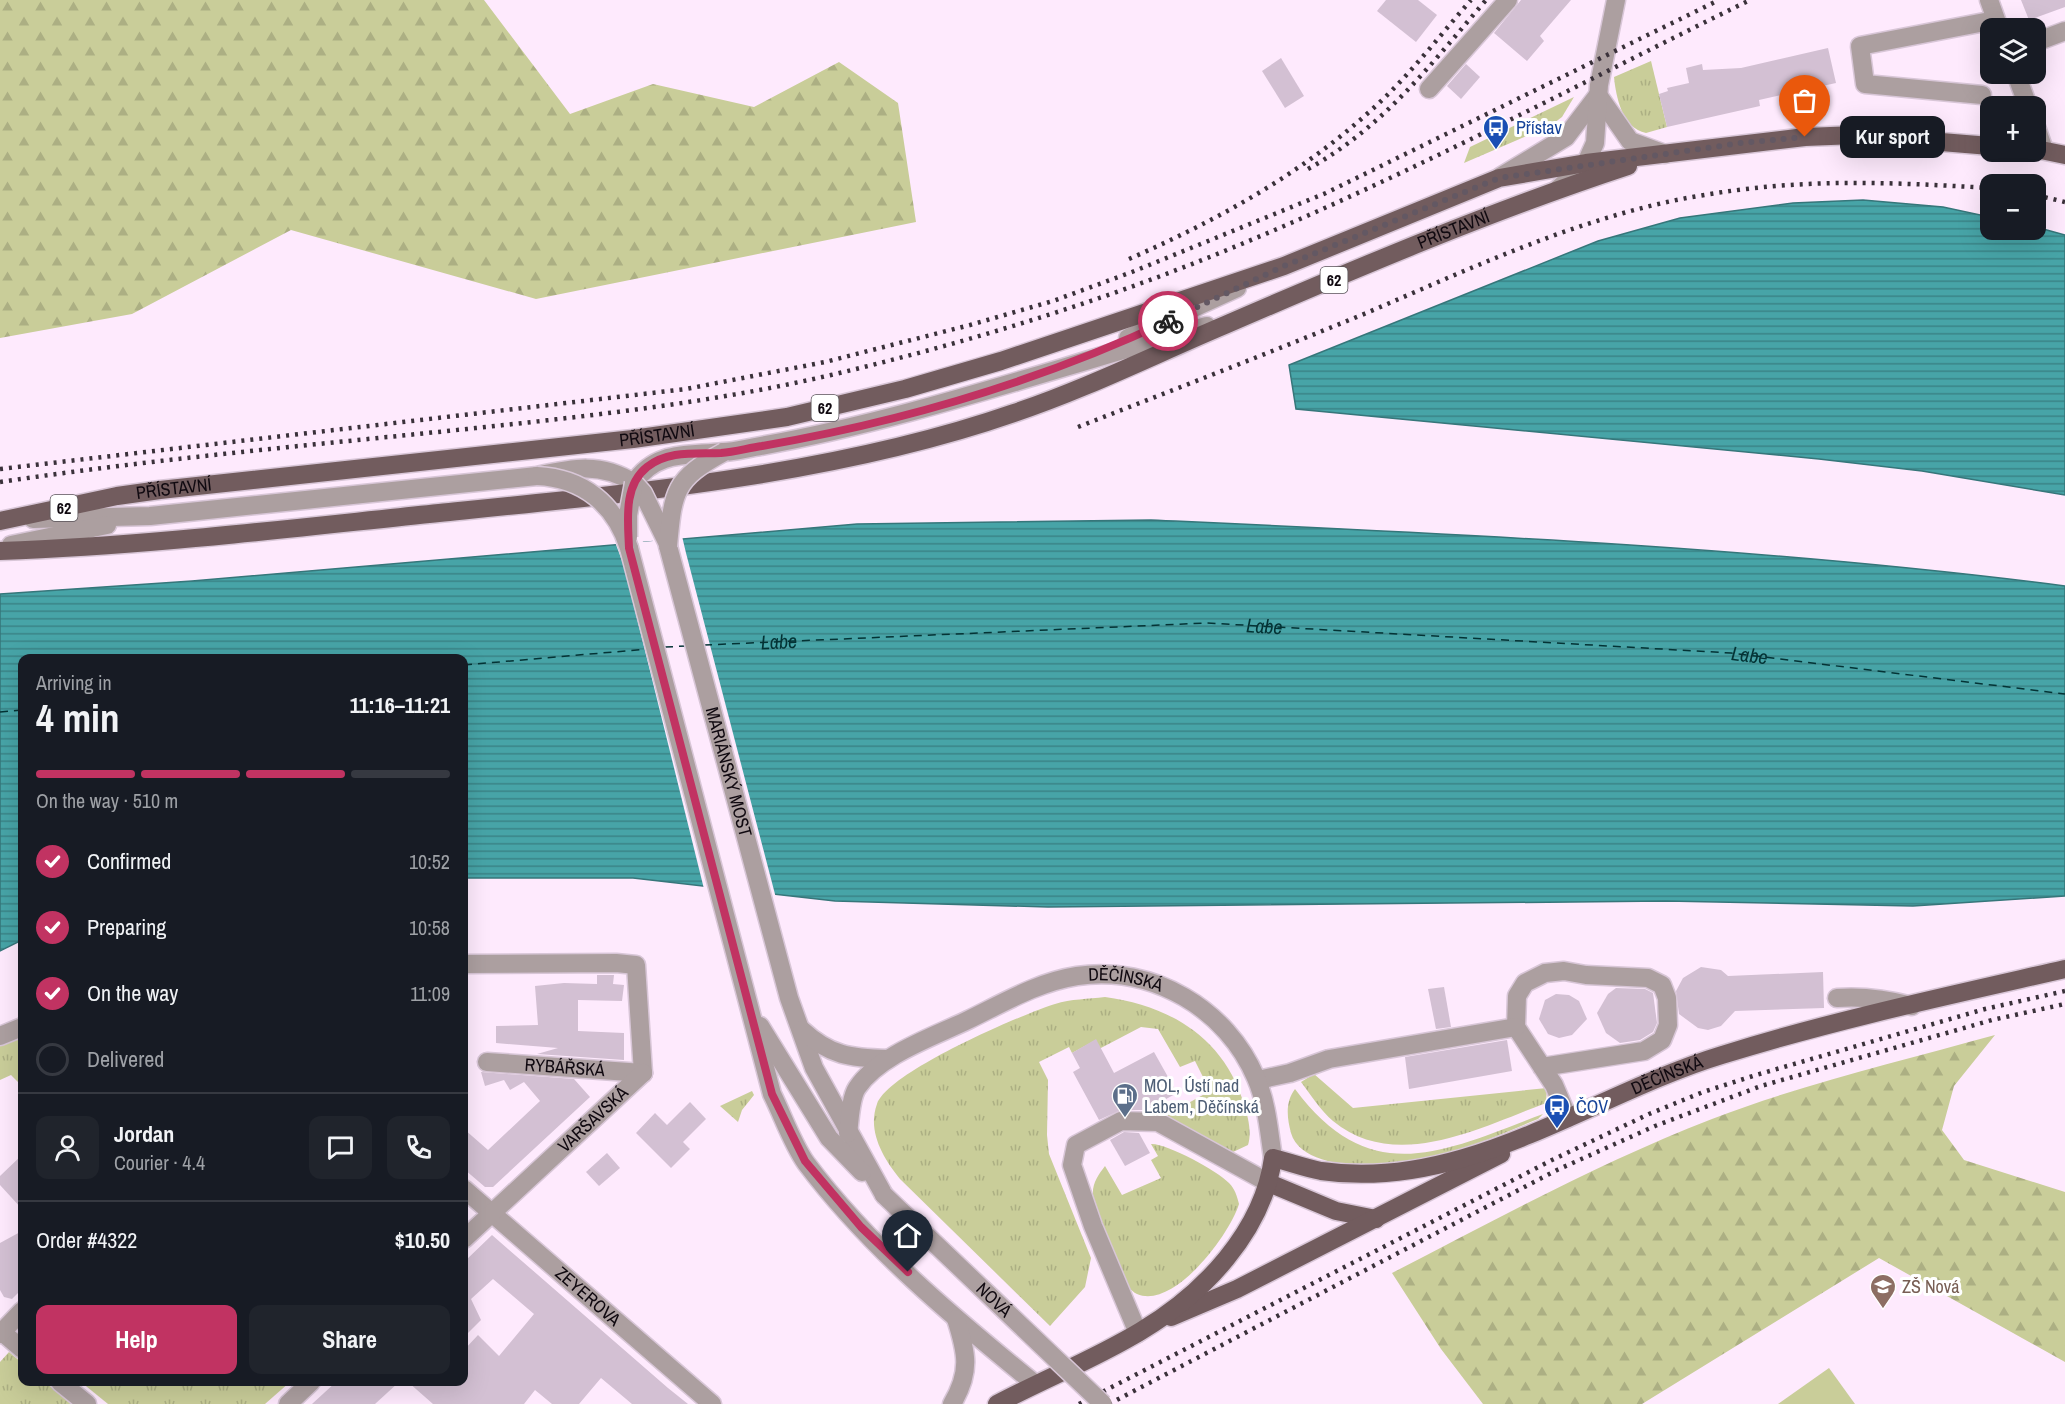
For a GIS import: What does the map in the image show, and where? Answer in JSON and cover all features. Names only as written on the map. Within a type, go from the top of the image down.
[{"type":"main road","name":"PŘÍSTAVNÍ","points":[[6,520],[149,492],[633,439],[787,417],[905,389],[1001,361],[1284,266],[1499,178],[1741,143],[1856,135],[1980,145]]},
{"type":"main road","points":[[2046,151],[2065,155]]},
{"type":"main road","name":"PŘÍSTAVNÍ","points":[[0,549],[138,544],[543,503],[817,464],[918,440],[1015,413],[1244,316],[1558,189],[1665,154]]},
{"type":"main road","name":"DĚČÍNSKÁ","points":[[997,1404],[1144,1329],[1213,1274],[1236,1246],[1269,1183],[1273,1158],[1321,1171],[1385,1173],[1457,1159],[1533,1134],[1719,1055],[1792,1034],[2065,969]]},
{"type":"main road","points":[[1144,1329],[1237,1289],[1493,1159],[1533,1134]]},
{"type":"main road","points":[[1269,1183],[1336,1211],[1376,1219]]},
{"type":"street","points":[[1429,89],[1508,0]]},
{"type":"street","points":[[1989,0],[1995,18]]},
{"type":"street","points":[[1558,189],[1586,164],[1595,143],[1598,95],[1616,2]]},
{"type":"street","points":[[1980,27],[1860,46],[1865,84],[1982,96]]},
{"type":"street","points":[[2046,38],[2065,31]]},
{"type":"street","points":[[1598,95],[1630,141],[1665,154]]},
{"type":"street","points":[[1499,178],[1566,137],[1598,95]]},
{"type":"street","name":"PŘÍSTAVNÍ","points":[[1010,385],[1148,330],[1284,266]]},
{"type":"street","name":"PŘÍSTAVNÍ","points":[[724,453],[817,436],[1010,385],[1244,316]]},
{"type":"street","points":[[629,548],[628,515],[634,483],[648,466],[659,460],[689,453],[724,453]]},
{"type":"street","name":"MARIÁNSKÝ MOST","points":[[668,546],[670,518],[681,483],[698,467],[724,453]]},
{"type":"street","points":[[537,476],[588,467],[610,471],[634,483]]},
{"type":"street","points":[[537,476],[564,479],[598,497],[618,520],[629,548],[772,1094],[805,1161],[861,1227],[955,1317],[1035,1384]]},
{"type":"street","name":"PŘÍSTAVNÍ","points":[[6,520],[150,516],[537,476]]},
{"type":"street","name":"MARIÁNSKÝ MOST","points":[[634,483],[643,493],[668,546],[789,998]]},
{"type":"street","name":"PŘÍSTAVNÍ","points":[[0,549],[150,516]]},
{"type":"street","name":"VARŠAVSKÁ","points":[[468,964],[616,963],[636,965],[643,1073],[468,1235]]},
{"type":"street","points":[[1542,1067],[1644,1051],[1662,1040],[1668,1025],[1667,998],[1662,985],[1648,978],[1635,976],[1586,975],[1564,971],[1545,973],[1525,983],[1517,996],[1516,1028],[1542,1067],[1554,1085],[1568,1119]]},
{"type":"street","name":"DĚČÍNSKÁ","points":[[848,1133],[856,1089],[888,1059],[1024,992],[1077,976],[1124,976],[1176,991],[1207,1012],[1231,1035],[1258,1080],[1273,1158]]},
{"type":"street","name":"NOVÁ","points":[[789,998],[814,1068],[884,1195]]},
{"type":"street","points":[[1837,998],[1885,999],[1912,1006]]},
{"type":"street","name":"NOVÁ","points":[[750,1009],[829,1138],[884,1195],[1103,1404]]},
{"type":"street","name":"DĚČÍNSKÁ","points":[[800,1028],[820,1047],[856,1059],[888,1059]]},
{"type":"street","points":[[1258,1080],[1290,1073],[1329,1059],[1516,1028]]},
{"type":"street","points":[[0,1036],[18,1029]]},
{"type":"street","name":"RYBÁŘSKÁ","points":[[487,1062],[643,1073]]},
{"type":"street","points":[[1144,1329],[1093,1226],[1072,1165],[1076,1145],[1121,1121],[1158,1122],[1269,1183]]},
{"type":"street","name":"ZEYEROVA","points":[[468,1193],[712,1404]]},
{"type":"street","points":[[18,1315],[1,1333],[18,1346]]},
{"type":"street","points":[[952,1404],[966,1372],[963,1342],[955,1317]]},
{"type":"street","points":[[65,1386],[87,1404]]},
{"type":"street","points":[[288,1404],[307,1386]]},
{"type":"green space","points":[[0,0],[484,0],[570,114],[653,84],[754,107],[839,62],[898,103],[916,222],[536,299],[291,230],[132,314],[0,338]]},
{"type":"green space","points":[[1651,61],[1667,127],[1646,133],[1631,125],[1622,111],[1614,77]]},
{"type":"green space","points":[[1574,97],[1562,117],[1550,126],[1464,163],[1470,147]]},
{"type":"green space","points":[[1105,997],[1129,1001],[1173,1017],[1192,1029],[1209,1044],[1235,1081],[1247,1114],[1249,1140],[1248,1145],[1233,1152],[1165,1116],[1210,1091],[1195,1061],[1180,1067],[1158,1029],[1141,1027],[1099,1049],[1096,1040],[1072,1053],[1069,1047],[1039,1062],[1048,1080],[1049,1154],[1091,1258],[1085,1287],[1050,1326],[900,1179],[878,1144],[874,1114],[877,1104],[886,1091],[905,1076],[957,1046],[1055,1004]]},
{"type":"green space","points":[[1995,1035],[1954,1086],[1942,1130],[1964,1160],[2065,1192],[2065,1362],[1879,1258],[1642,1404],[1483,1404],[1441,1349],[1392,1273],[1590,1172],[1712,1119],[1817,1084]]},
{"type":"green space","points":[[18,1037],[18,1082],[11,1075],[0,1080],[0,1043]]},
{"type":"green space","points":[[1314,1074],[1353,1108],[1547,1088],[1546,1103],[1467,1133],[1411,1144],[1384,1144],[1358,1136],[1333,1121],[1320,1108],[1301,1082]]},
{"type":"green space","points":[[1295,1089],[1323,1121],[1352,1141],[1381,1151],[1410,1154],[1441,1149],[1473,1140],[1543,1114],[1538,1119],[1461,1150],[1412,1163],[1363,1166],[1326,1161],[1310,1154],[1298,1145],[1291,1133],[1288,1116],[1288,1105]]},
{"type":"green space","points":[[752,1091],[754,1095],[742,1110],[738,1122],[720,1106]]},
{"type":"green space","points":[[1151,1144],[1168,1148],[1192,1159],[1223,1178],[1236,1193],[1239,1204],[1234,1217],[1213,1250],[1198,1266],[1167,1291],[1152,1296],[1137,1294],[1122,1278],[1103,1233],[1093,1191],[1096,1180],[1105,1166],[1122,1195],[1161,1178],[1151,1160],[1158,1156]]},
{"type":"green space","points":[[9,1352],[18,1360],[18,1386],[50,1386],[72,1404],[0,1404],[0,1362]]},
{"type":"green space","points":[[1829,1368],[1855,1404],[1778,1404]]},
{"type":"green space","points":[[86,1386],[285,1386],[265,1404],[108,1404]]},
{"type":"water","points":[[1863,200],[1943,207],[1980,215],[1980,240],[2046,240],[2046,230],[2065,235],[2065,495],[1922,471],[1819,459],[1296,409],[1289,365],[1598,241],[1680,218],[1793,203]]},
{"type":"water","name":"Labe","points":[[1151,520],[1494,537],[1837,561],[2065,586],[2065,896],[1913,906],[1666,901],[1048,907],[835,901],[633,878],[468,878],[468,654],[18,654],[18,942],[0,951],[0,594],[192,581],[857,524]]},
{"type":"pier","points":[[682,536],[776,898],[704,889],[624,566],[615,542],[642,539],[643,542],[653,541],[652,538]]},
{"type":"building","points":[[1386,0],[1418,0],[1437,15],[1416,42],[1377,11]]},
{"type":"building","points":[[1521,0],[1571,0],[1540,36],[1544,41],[1527,61],[1494,33]]},
{"type":"building","points":[[2021,0],[2065,0],[2065,7],[2035,18],[2028,18]]},
{"type":"building","points":[[1828,48],[1836,83],[1759,100],[1760,106],[1667,127],[1659,94],[1668,91],[1667,88],[1689,83],[1686,68],[1702,64],[1703,70],[1741,68]]},
{"type":"building","points":[[1281,58],[1304,96],[1285,108],[1262,71]]},
{"type":"building","points":[[1466,64],[1480,77],[1461,99],[1447,86]]},
{"type":"building","points":[[1701,967],[1721,970],[1728,976],[1823,972],[1824,1008],[1735,1011],[1721,1026],[1708,1030],[1698,1028],[1679,1014],[1676,991],[1683,978]]},
{"type":"building","points":[[597,975],[614,975],[613,984],[624,985],[622,1001],[578,1000],[578,1031],[624,1033],[624,1060],[537,1054],[558,1048],[496,1043],[496,1026],[538,1025],[535,986],[564,983],[597,984]]},
{"type":"building","points":[[1444,987],[1451,1027],[1436,1029],[1428,989]]},
{"type":"building","points":[[1616,988],[1645,989],[1653,993],[1657,1023],[1653,1032],[1640,1040],[1620,1043],[1606,1033],[1597,1013],[1608,994]]},
{"type":"building","points":[[1556,994],[1569,995],[1579,1001],[1587,1019],[1572,1035],[1559,1038],[1548,1034],[1539,1019],[1545,1000]]},
{"type":"building","points":[[1096,1039],[1114,1073],[1154,1052],[1177,1093],[1146,1110],[1121,1110],[1099,1120],[1073,1072],[1080,1068],[1072,1053]]},
{"type":"building","points":[[1507,1040],[1512,1071],[1409,1089],[1405,1057]]},
{"type":"building","points":[[481,1072],[574,1079],[590,1097],[493,1187],[485,1187],[468,1172],[468,1132],[488,1150],[540,1101],[524,1082],[510,1090],[504,1080],[485,1086]]},
{"type":"building","points":[[690,1102],[706,1119],[683,1142],[690,1149],[671,1168],[636,1133],[655,1113],[667,1125]]},
{"type":"building","points":[[1124,1132],[1139,1133],[1150,1153],[1125,1166],[1110,1140]]},
{"type":"building","points":[[607,1153],[620,1168],[599,1186],[586,1172]]},
{"type":"building","points":[[18,1159],[18,1205],[0,1185],[0,1176]]},
{"type":"building","points":[[18,1233],[18,1293],[12,1299],[4,1297],[0,1290],[0,1243]]},
{"type":"building","points":[[492,1235],[688,1404],[632,1404],[601,1378],[579,1404],[552,1404],[535,1390],[524,1404],[433,1404],[413,1386],[468,1386],[468,1346],[478,1335],[499,1356],[534,1314],[493,1279],[471,1299],[481,1320],[468,1333],[468,1258]]},
{"type":"building","points":[[332,1386],[395,1386],[375,1404],[312,1404]]},
{"type":"ferry route","points":[[704,645],[1207,623],[1731,653],[2065,694]]},
{"type":"ferry route","points":[[665,647],[687,646]]},
{"type":"ferry route","points":[[468,665],[648,649]]},
{"type":"ferry route","points":[[0,712],[18,710]]},
{"type":"railway","points":[[1129,259],[1229,210],[1323,150],[1392,90],[1471,0]]},
{"type":"railway","points":[[1308,169],[1360,134],[1383,114],[1426,71],[1486,0]]},
{"type":"railway","points":[[0,469],[686,389],[825,362],[970,325],[1053,301],[1132,272],[1326,193],[1719,0]]},
{"type":"railway","points":[[0,482],[175,459],[650,408],[786,385],[874,365],[958,342],[1125,289],[1241,244],[1388,179],[1750,0]]},
{"type":"railway","points":[[1078,427],[1328,329],[1528,245],[1612,216],[1698,196],[1773,186],[1880,183],[1980,187]]},
{"type":"railway","points":[[2046,197],[2065,202]]},
{"type":"railway","points":[[1079,1404],[1552,1160],[1649,1114],[1703,1092],[1756,1075],[1985,1009],[2065,991]]},
{"type":"railway","points":[[1109,1404],[1557,1170],[1655,1126],[1761,1086],[1992,1020],[2065,1004]]},
{"type":"way so far","points":[[1168,321],[1284,266],[1499,178],[1741,143],[1805,137]]},
{"type":"place","name":"Kur sport","points":[[1805,137]]},
{"type":"place","name":"Přístav","points":[[1496,151]]},
{"type":"place","name":"MOL, Ústí nad Labem, Děčínská","points":[[1125,1119]]},
{"type":"place","name":"ČOV","points":[[1557,1130]]},
{"type":"place","name":"ZŠ Nová","points":[[1883,1310]]},
{"type":"route","points":[[908,1272],[861,1227],[805,1161],[772,1094],[629,548],[628,515],[634,483],[648,466],[668,457],[689,453],[724,453],[817,436],[1010,385],[1168,321]]}]
